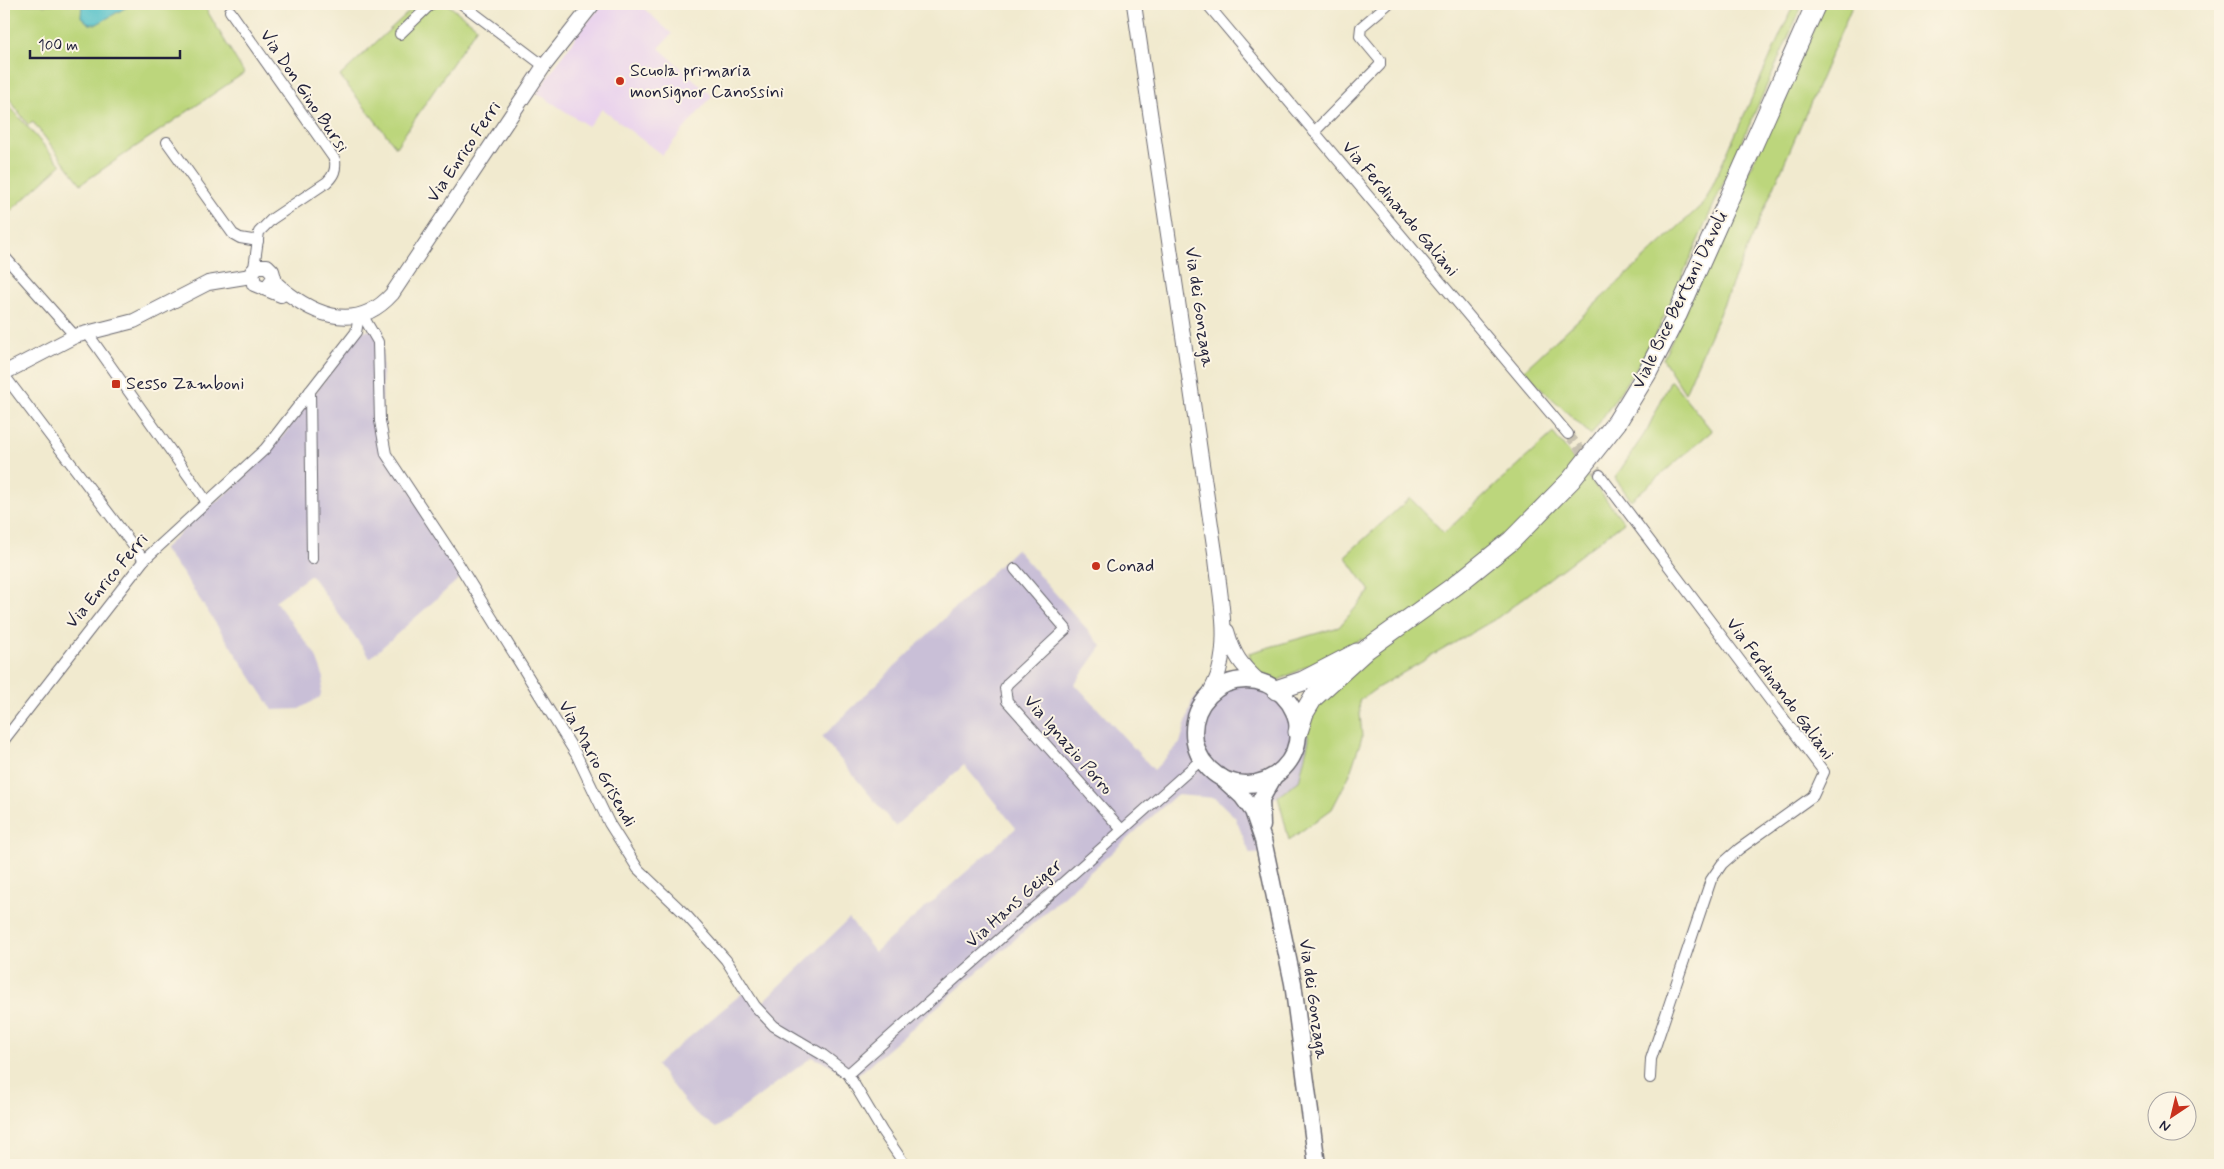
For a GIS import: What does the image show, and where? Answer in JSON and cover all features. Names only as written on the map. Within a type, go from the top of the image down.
[{"type":"highway","name":"Viale Bice Bertani Davoli","points":[[1367,649],[1462,580],[1511,541],[1571,480],[1617,422],[1647,374],[1677,315],[1816,4]]},
{"type":"highway","points":[[1268,686],[1303,681],[1339,660],[1367,649]]},
{"type":"highway","points":[[1298,732],[1304,713],[1313,698],[1367,649]]},
{"type":"main road","name":"Via Enrico Ferri","points":[[361,316],[380,307],[392,294],[544,66],[592,4]]},
{"type":"main road","name":"Via dei Gonzaga","points":[[1134,4],[1214,549],[1222,616],[1222,652],[1219,672],[1208,696]]},
{"type":"main road","points":[[4,374],[82,335],[134,321],[208,283],[260,277],[308,308],[332,315],[361,316]]},
{"type":"main road","name":"Via dei Gonzaga","points":[[1222,616],[1232,650],[1241,666],[1268,686]]},
{"type":"main road","points":[[1246,680],[1268,686],[1292,709],[1298,732],[1291,757],[1274,776],[1261,799],[1263,840],[1253,811],[1242,796],[1202,759],[1195,743],[1194,726],[1199,710],[1208,696],[1232,682],[1246,680]]},
{"type":"main road","points":[[1220,777],[1247,784],[1274,776]]},
{"type":"main road","name":"Via dei Gonzaga","points":[[1263,840],[1293,982],[1317,1165]]},
{"type":"street","points":[[400,34],[431,4]]},
{"type":"street","points":[[462,4],[544,66]]},
{"type":"street","name":"Via Ferdinando Galiani","points":[[1206,4],[1568,434]]},
{"type":"street","points":[[1314,132],[1380,65],[1380,60],[1360,36],[1361,27],[1388,4]]},
{"type":"street","name":"Via Don Gino Bursi","points":[[230,11],[335,160],[334,176],[272,220],[259,232],[258,243]]},
{"type":"street","points":[[166,142],[233,234],[258,243],[260,277]]},
{"type":"street","points":[[4,256],[82,335],[207,502]]},
{"type":"street","name":"Via Enrico Ferri","points":[[4,740],[144,560],[265,449],[356,332],[361,316]]},
{"type":"street","name":"Via Mario Grisendi","points":[[361,316],[378,342],[380,421],[386,454],[458,563],[576,754],[609,823],[638,869],[658,891],[687,916],[726,960],[755,1006],[774,1026],[823,1055],[848,1074],[882,1131],[906,1165]]},
{"type":"street","points":[[4,374],[144,560]]},
{"type":"street","points":[[310,391],[312,559]]},
{"type":"street","name":"Via Ferdinando Galiani","points":[[1600,475],[1824,772],[1813,796],[1739,849],[1722,864],[1710,880],[1651,1059],[1650,1078]]},
{"type":"street","name":"Via Ignazio Porro","points":[[1015,569],[1066,629],[1008,683],[1005,688],[1008,701],[1122,830]]},
{"type":"street","name":"Via Hans Geiger","points":[[848,1074],[1202,759]]},
{"type":"shaded area","name":"Scuola primaria monsignor Canossini","points":[[603,4],[639,4],[672,34],[659,48],[712,96],[662,155],[602,109],[588,126],[537,93],[579,32]]},
{"type":"shaded area","points":[[383,329],[382,411],[384,442],[461,577],[370,658],[311,575],[275,601],[315,654],[324,678],[320,697],[299,709],[273,710],[181,571],[163,549],[196,518],[237,485],[282,437],[362,331]]},
{"type":"shaded area","points":[[1016,549],[1102,646],[1075,684],[1154,770],[1180,743],[1192,702],[1211,681],[1253,669],[1297,701],[1309,739],[1299,782],[1269,802],[1272,853],[1250,854],[1235,817],[1215,798],[1176,795],[1003,950],[852,1080],[829,1064],[812,1057],[716,1128],[692,1111],[656,1065],[745,991],[759,1006],[849,919],[875,952],[1016,828],[964,765],[895,826],[822,737]]},
{"type":"green space","points":[[4,4],[42,4],[44,6],[47,4],[203,4],[244,73],[81,184],[33,122],[28,125],[4,91]]},
{"type":"green space","points":[[417,4],[447,4],[477,27],[396,147],[340,76]]},
{"type":"green space","points":[[1794,4],[1803,4],[1651,346],[1591,435],[1523,371],[1705,202]]},
{"type":"green space","points":[[1825,4],[1853,4],[1685,393],[1663,359]]},
{"type":"green space","points":[[4,100],[61,165],[4,217]]},
{"type":"green space","points":[[1671,380],[1712,431],[1631,500],[1615,478],[1647,430]]},
{"type":"green space","points":[[1553,433],[1624,522],[1497,618],[1377,688],[1359,701],[1362,737],[1349,776],[1332,809],[1289,840],[1278,796],[1299,781],[1309,739],[1305,725],[1320,702],[1371,656],[1361,639],[1273,683],[1253,669],[1249,653],[1339,627],[1370,591],[1345,556],[1410,498],[1444,533]]},
{"type":"water","points":[[82,4],[132,4],[97,24],[89,24],[81,17]]},
{"type":"tunnel","points":[[1568,434],[1600,475]]},
{"type":"place","name":"Scuola primaria monsignor Canossini","points":[[620,81]]},
{"type":"place","name":"Sesso Zamboni","points":[[116,384]]},
{"type":"place","name":"Conad","points":[[1096,566]]}]
